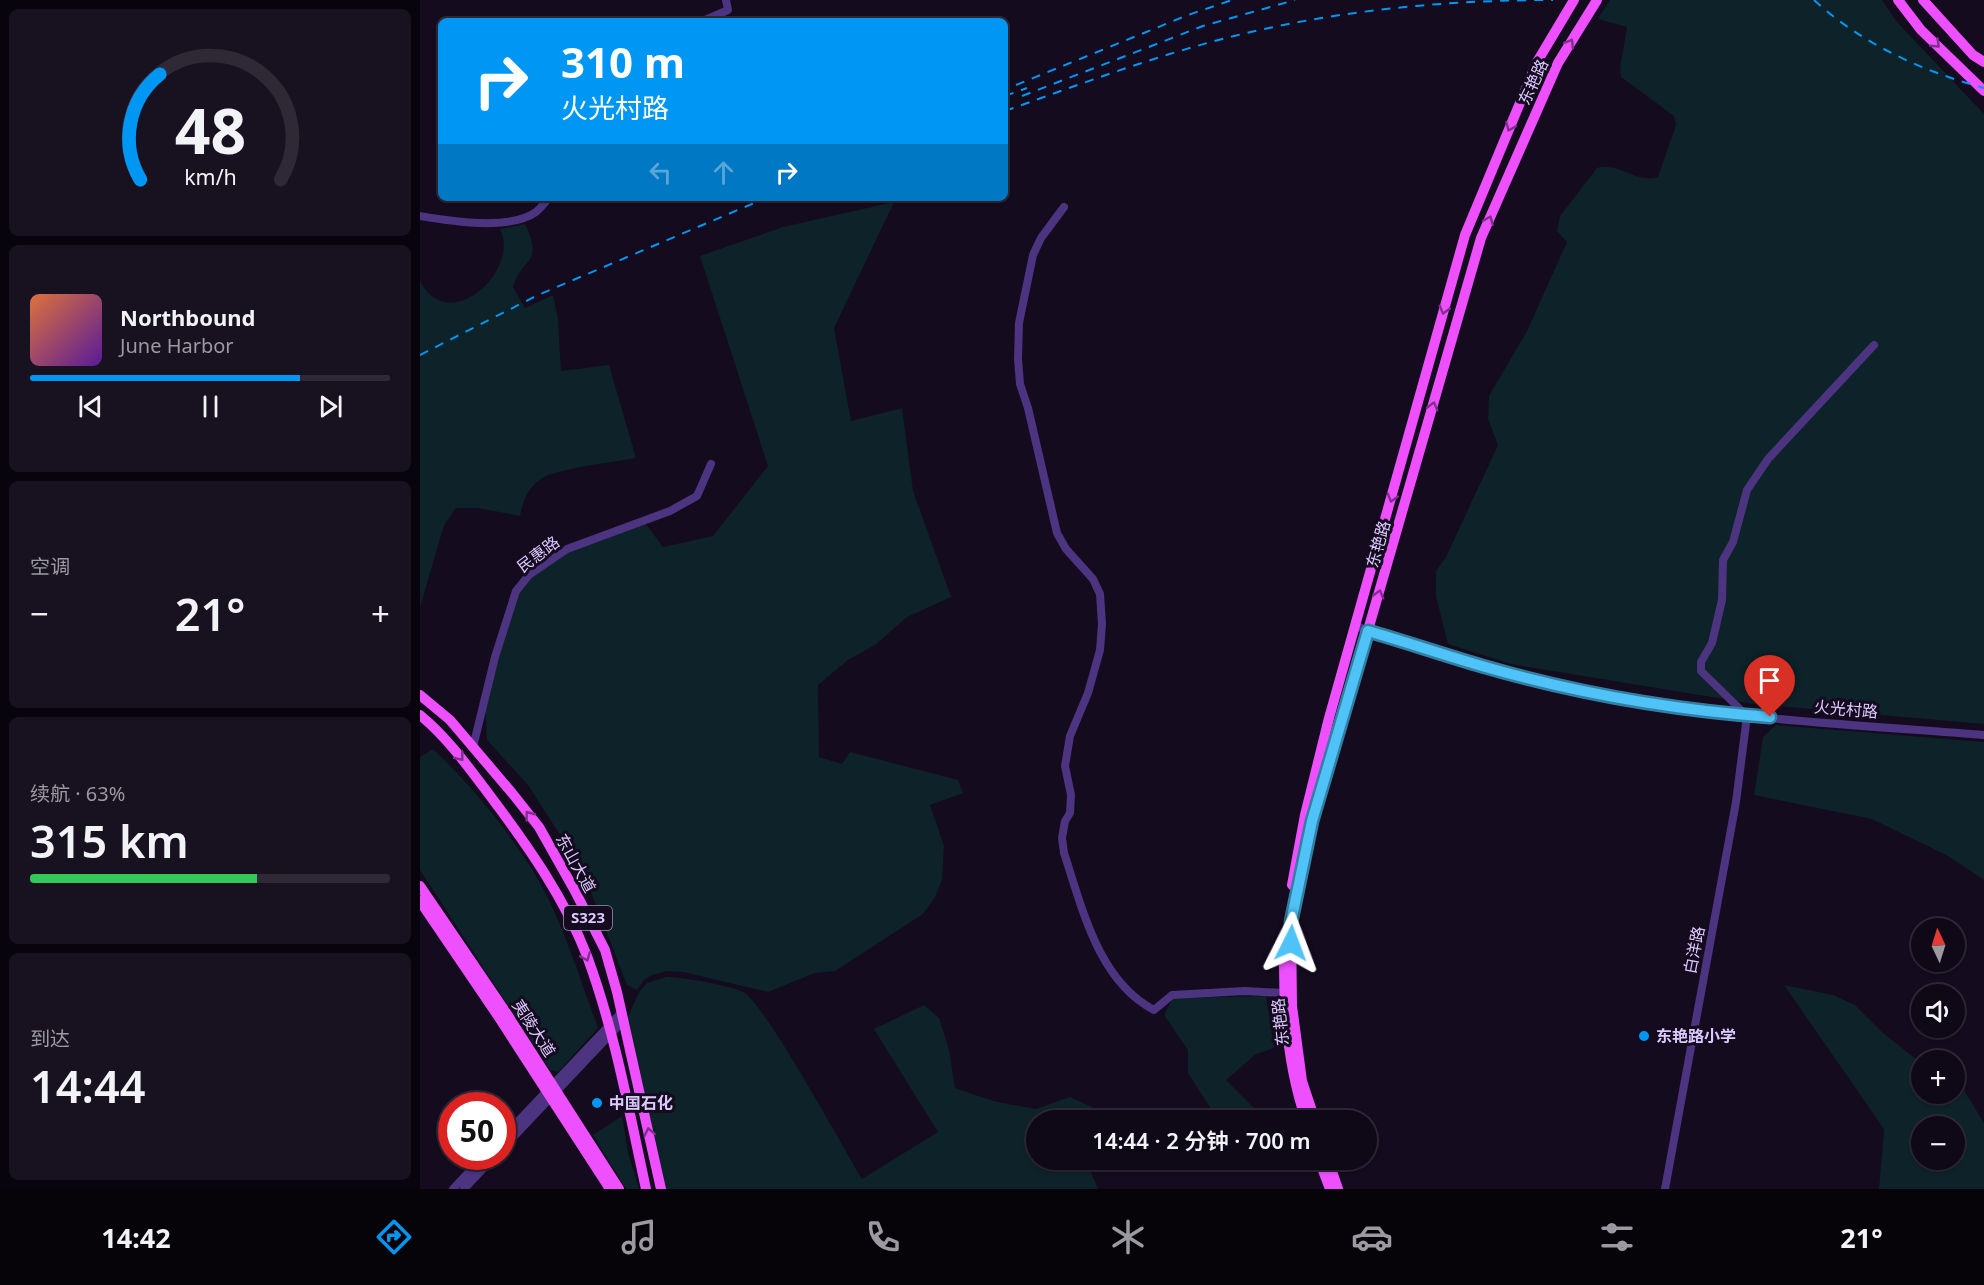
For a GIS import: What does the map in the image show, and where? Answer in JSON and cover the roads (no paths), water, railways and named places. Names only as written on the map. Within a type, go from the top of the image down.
[{"type":"main road","name":"东艳路","points":[[1303,1110],[1294,1083],[1284,993],[1284,924],[1305,815],[1465,235],[1537,62],[1575,0]]},
{"type":"main road","name":"东艳路","points":[[1312,1110],[1302,1081],[1292,1006],[1291,922],[1312,821],[1481,238],[1558,63],[1597,0]]},
{"type":"main road","points":[[1898,0],[1921,30],[1984,91]]},
{"type":"main road","points":[[1923,0],[1973,55],[1984,62]]},
{"type":"main road","name":"东山大道","points":[[420,695],[450,720],[539,827],[575,891],[604,950],[622,1017],[661,1189]]},
{"type":"main road","name":"东山大道","points":[[420,715],[440,731],[518,833],[549,883],[586,954],[611,1030],[646,1189]]},
{"type":"main road","name":"夷陵大道","points":[[420,886],[552,1092],[610,1189]]},
{"type":"main road","name":"夷陵大道","points":[[421,904],[619,1189]]},
{"type":"main road","points":[[1324,1170],[1333,1189]]},
{"type":"main road","points":[[1330,1170],[1333,1189]]},
{"type":"street","points":[[710,18],[728,10],[726,0]]},
{"type":"street","points":[[420,216],[444,220],[506,221],[536,212],[546,201]]},
{"type":"street","points":[[1064,207],[1041,238],[1033,255],[1019,323],[1018,359],[1020,384],[1028,408],[1057,533],[1066,549],[1093,579],[1100,594],[1102,624],[1100,650],[1088,693],[1070,736],[1065,766],[1071,795],[1070,813],[1065,821],[1062,838],[1064,853],[1096,946],[1121,982],[1146,1006],[1154,1010],[1172,995],[1245,991],[1284,993]]},
{"type":"street","points":[[1748,716],[1701,671],[1701,662],[1712,643],[1722,600],[1723,560],[1733,542],[1747,490],[1757,473],[1874,345]]},
{"type":"street","name":"民惠路","points":[[473,747],[505,624],[516,591],[529,575],[567,549],[670,511],[697,496],[711,464]]},
{"type":"street","name":"火光村路","points":[[1356,626],[1483,666],[1635,701],[1748,716],[1984,735]]},
{"type":"street","name":"白洋路","points":[[1665,1189],[1734,813],[1748,716]]},
{"type":"street","points":[[516,1133],[622,1017]]},
{"type":"street","points":[[516,1125],[552,1092]]},
{"type":"street","points":[[453,1189],[471,1170]]},
{"type":"street","points":[[464,1189],[482,1170]]},
{"type":"railway","points":[[1016,85],[1188,15],[1232,0]]},
{"type":"railway","points":[[1022,96],[1203,26],[1295,0]]},
{"type":"railway","points":[[1008,110],[1168,54],[1269,28],[1375,10],[1482,2],[1553,0]]},
{"type":"railway","points":[[1814,0],[1852,30],[1894,54],[1938,73],[1984,88]]},
{"type":"railway","points":[[1008,95],[1027,88]]},
{"type":"railway","points":[[420,355],[538,295],[759,201]]},
{"type":"place","name":"东艳路小学","points":[[1644,1036]]},
{"type":"place","name":"中国石化","points":[[597,1103]]}]
